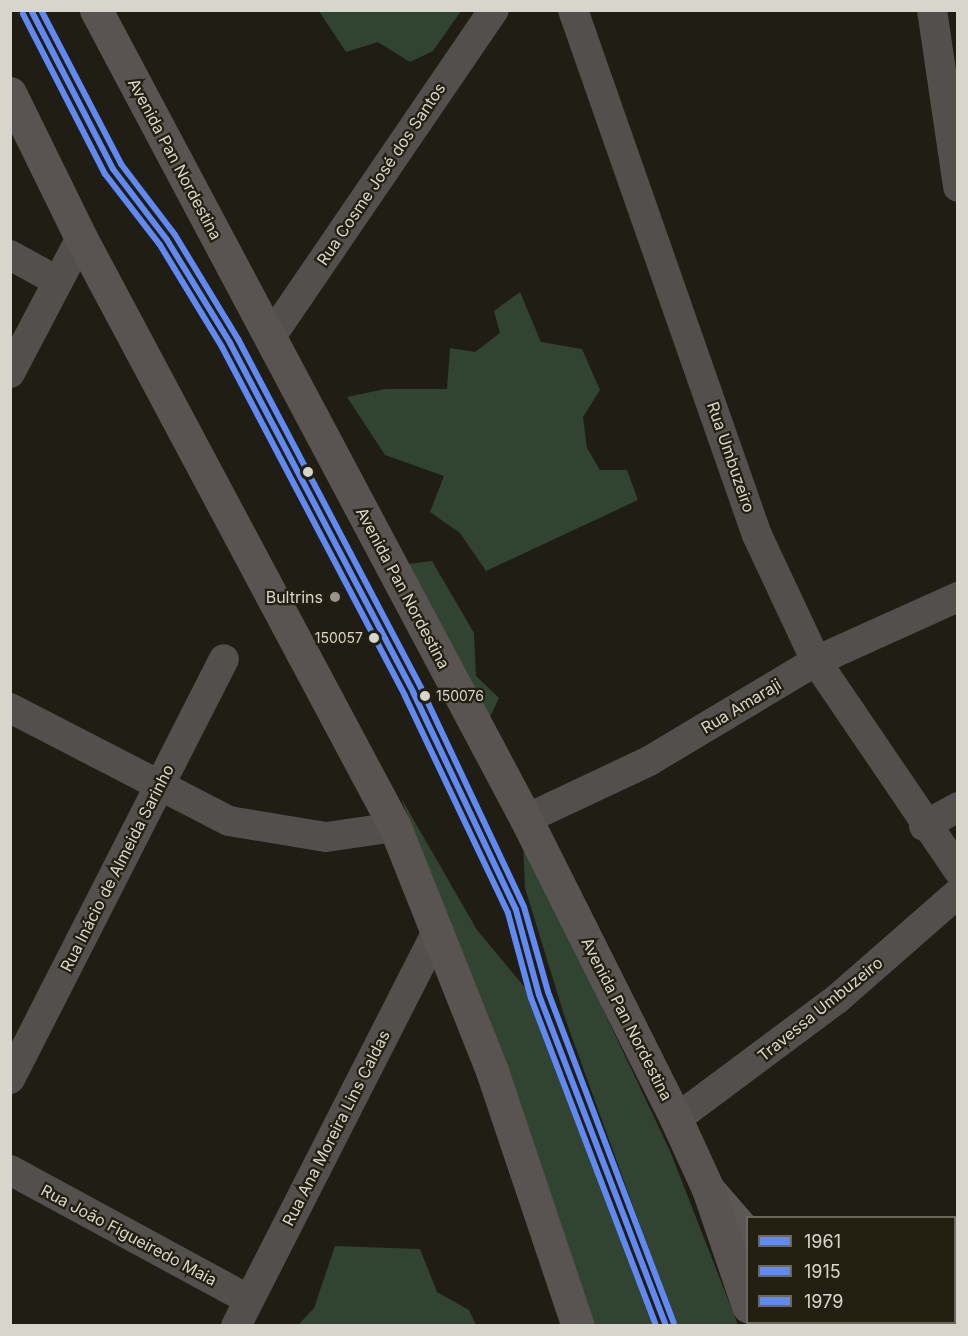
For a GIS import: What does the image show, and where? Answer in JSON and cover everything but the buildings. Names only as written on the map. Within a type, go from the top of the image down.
[{"type":"highway","name":"Avenida Pan Nordestina","points":[[96,10],[526,819],[676,1119],[708,1189],[746,1303]]},
{"type":"highway","points":[[10,93],[81,238],[395,827],[438,930],[492,1071],[578,1326]]},
{"type":"main road","points":[[708,1189],[746,1234]]},
{"type":"street","name":"Rua Cosme José dos Santos","points":[[270,338],[494,10]]},
{"type":"street","name":"Rua Umbuzeiro","points":[[573,10],[757,534],[816,661],[924,826],[957,870]]},
{"type":"street","points":[[932,10],[957,187]]},
{"type":"street","points":[[10,373],[81,238]]},
{"type":"street","points":[[10,255],[57,281]]},
{"type":"street","name":"Rua Amaraji","points":[[526,819],[648,761],[816,661],[957,597]]},
{"type":"street","name":"Rua Inácio de Almeida Sarinho","points":[[10,1079],[224,659]]},
{"type":"street","points":[[10,708],[229,821],[268,830],[326,837],[395,827]]},
{"type":"street","points":[[924,826],[957,807]]},
{"type":"street","name":"Travessa Umbuzeiro","points":[[676,1119],[837,999],[957,892]]},
{"type":"street","name":"Rua Ana Moreira Lins Caldas","points":[[236,1326],[438,930]]},
{"type":"street","name":"Rua João Figueiredo Maia","points":[[10,1170],[248,1299]]},
{"type":"green space","points":[[319,11],[461,11],[433,51],[410,62],[378,42],[346,52]]},
{"type":"green space","points":[[520,292],[541,342],[582,349],[600,390],[583,417],[587,448],[600,470],[627,470],[638,500],[486,571],[460,533],[430,512],[444,476],[385,455],[347,397],[385,389],[447,389],[450,348],[475,352],[500,333],[494,311]]},
{"type":"green space","points":[[432,561],[474,633],[476,676],[499,698],[488,721],[399,565]]},
{"type":"green space","points":[[401,798],[477,930],[527,990],[654,1325],[585,1325],[476,998]]},
{"type":"green space","points":[[523,840],[670,1151],[738,1325],[676,1325],[565,1018],[525,888]]},
{"type":"green space","points":[[335,1246],[420,1249],[437,1292],[469,1310],[476,1325],[298,1325],[314,1308]]},
{"type":"transit line","name":"1961","points":[[31,10],[113,169],[167,240],[230,343],[413,692],[516,910],[539,995],[666,1326]]},
{"type":"transit line","name":"1979","points":[[41,10],[121,164],[175,235],[238,339],[421,688],[524,907],[548,992],[674,1323]]},
{"type":"transit line","name":"1915","points":[[23,14],[105,174],[160,245],[222,347],[405,696],[508,913],[531,998],[656,1326]]},
{"type":"place","name":"Bultrins","points":[[335,597]]},
{"type":"place","name":"150057","points":[[374,638]]},
{"type":"place","name":"150076","points":[[425,696]]}]
